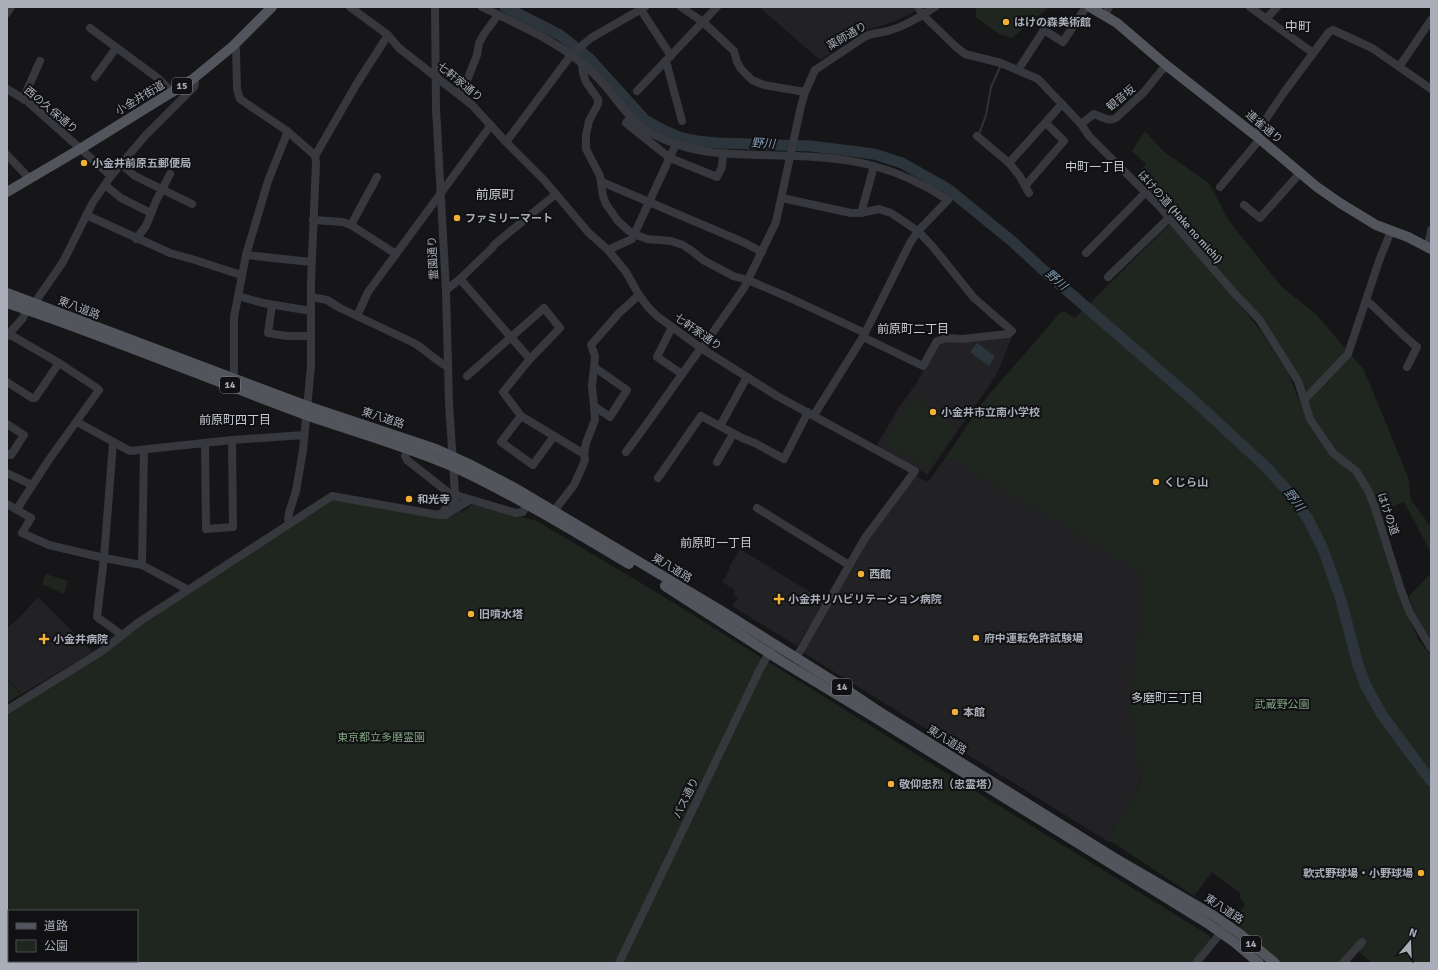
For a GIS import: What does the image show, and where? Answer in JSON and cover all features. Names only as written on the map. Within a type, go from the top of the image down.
[{"type":"main road","name":"小金井街道","points":[[7,192],[194,79],[233,46],[272,7]]},
{"type":"main road","name":"連雀通り","points":[[1090,7],[1107,11],[1117,23],[1166,65],[1258,137],[1300,173],[1340,203],[1376,225],[1408,237],[1429,248]]},
{"type":"main road","name":"東八道路","points":[[7,293],[31,307],[307,410],[436,449],[515,488],[720,610],[829,690],[1225,929],[1259,963]]},
{"type":"main road","name":"東八道路","points":[[7,303],[31,307],[232,378],[307,410],[454,468],[555,520],[772,648],[794,657],[1113,857],[1275,963]]},
{"type":"main road","points":[[794,657],[791,659],[792,662],[808,672],[829,690]]},
{"type":"street","points":[[7,13],[11,7]]},
{"type":"street","name":"七軒家通り","points":[[350,7],[388,35],[399,48],[472,105],[556,194],[588,232],[608,250],[626,272],[639,295],[657,316],[700,348],[776,396],[916,471],[879,518],[794,657]]},
{"type":"street","name":"霊園通り","points":[[435,7],[436,108],[446,290],[452,456],[456,508]]},
{"type":"street","points":[[482,7],[552,41],[595,75],[631,117],[640,125],[657,136],[676,144],[696,151],[723,154],[790,156],[842,160],[874,166],[910,178],[930,188],[948,200],[918,231],[910,243],[864,335],[811,414],[784,459],[755,443],[733,434],[701,416],[658,478]]},
{"type":"street","points":[[626,452],[700,348],[716,329],[748,280],[762,252],[776,222],[805,92],[764,85],[752,80],[741,69],[734,51],[703,22],[681,7]]},
{"type":"street","points":[[637,91],[717,7]]},
{"type":"street","name":"はけの道 (Hake no michi)","points":[[918,7],[923,15],[964,54],[1001,63],[1038,79],[1081,124],[1089,136],[1159,206],[1168,219],[1259,319],[1298,381],[1304,400]]},
{"type":"street","name":"薬師通り","points":[[805,92],[815,70],[866,36],[874,32],[891,30],[923,15],[935,7]]},
{"type":"street","points":[[1018,70],[1044,30],[1063,42],[1086,7]]},
{"type":"street","points":[[1250,7],[1313,53]]},
{"type":"street","points":[[1266,19],[1277,7]]},
{"type":"street","points":[[506,142],[571,55],[589,40],[642,8],[668,58],[682,121]]},
{"type":"street","points":[[459,94],[466,83],[477,55],[479,43],[498,15]]},
{"type":"street","points":[[1399,67],[1431,20]]},
{"type":"street","points":[[90,28],[159,79],[172,93]]},
{"type":"street","points":[[1220,187],[1258,137],[1285,91],[1329,32],[1333,30],[1347,38],[1372,48],[1431,89]]},
{"type":"street","points":[[315,156],[388,35]]},
{"type":"street","points":[[233,46],[236,48],[237,89],[240,99],[287,131],[315,156],[316,162],[310,336],[311,366],[303,450],[300,472],[289,513],[288,519],[290,522]]},
{"type":"street","points":[[95,77],[116,48]]},
{"type":"street","points":[[23,99],[40,61]]},
{"type":"street","points":[[582,64],[586,82],[598,100],[598,104],[589,121],[586,135],[586,149],[600,176],[603,196],[606,204],[618,221],[632,233],[647,239],[671,241],[682,245],[716,268],[825,313],[923,366],[937,341],[947,338],[962,339],[1008,334],[1012,331],[974,298],[934,248],[918,231],[891,213],[879,209],[861,213],[851,212],[782,198]]},
{"type":"street","name":"観音坂","points":[[1081,124],[1094,114],[1105,119],[1112,120],[1116,118],[1144,92],[1166,65]]},
{"type":"street","points":[[17,509],[48,461],[99,390],[59,363],[8,335],[23,318],[63,262],[93,202],[111,176],[145,136],[194,87],[194,79]]},
{"type":"street","name":"西の久保通り","points":[[7,89],[36,109],[111,176]]},
{"type":"street","points":[[1009,164],[1062,104]]},
{"type":"street","points":[[631,117],[626,123],[670,158],[717,177],[722,167],[723,154]]},
{"type":"street","points":[[1026,185],[1064,141],[1046,123]]},
{"type":"street","points":[[357,316],[368,292],[491,125]]},
{"type":"street","points":[[232,378],[234,371],[234,318],[241,275],[268,182],[287,131]]},
{"type":"street","points":[[977,136],[1009,164],[1026,185],[1029,194]]},
{"type":"street","points":[[608,250],[632,239],[632,233],[649,202],[676,144]]},
{"type":"street","points":[[7,155],[29,178]]},
{"type":"street","points":[[121,164],[135,176],[192,204]]},
{"type":"street","points":[[861,213],[874,166]]},
{"type":"street","points":[[1244,205],[1260,218],[1300,173]]},
{"type":"street","points":[[136,239],[146,226],[170,174]]},
{"type":"street","points":[[351,225],[376,177]]},
{"type":"street","points":[[602,182],[743,242],[762,252]]},
{"type":"street","points":[[105,185],[120,198],[151,213]]},
{"type":"street","points":[[1086,253],[1145,193]]},
{"type":"street","points":[[446,290],[495,244],[524,222],[556,194]]},
{"type":"street","points":[[86,215],[136,239],[170,253],[241,275]]},
{"type":"street","points":[[1108,277],[1168,219]]},
{"type":"street","points":[[314,220],[343,222],[351,225],[396,254]]},
{"type":"street","points":[[1429,248],[1431,230]]},
{"type":"street","points":[[1304,400],[1348,354],[1379,261],[1391,231]]},
{"type":"street","points":[[246,255],[312,262]]},
{"type":"street","points":[[460,278],[530,359]]},
{"type":"street","points":[[554,511],[576,481],[585,460],[584,454],[595,420],[592,386],[595,356],[591,345],[619,313],[639,295]]},
{"type":"street","points":[[238,296],[272,305],[311,311]]},
{"type":"street","points":[[311,297],[327,300],[340,308],[421,347],[448,367]]},
{"type":"street","points":[[1366,301],[1417,347],[1407,367]]},
{"type":"street","points":[[272,305],[268,333],[287,336],[310,336]]},
{"type":"street","points":[[467,376],[544,308],[560,328],[530,359],[503,392],[521,416],[584,454]]},
{"type":"street","points":[[672,327],[657,357],[682,374]]},
{"type":"street","points":[[7,382],[32,398],[35,398],[59,363]]},
{"type":"street","points":[[594,367],[628,390],[610,417],[594,406]]},
{"type":"street","points":[[720,426],[747,378]]},
{"type":"street","name":"はけの道","points":[[1304,400],[1310,419],[1333,453],[1356,471],[1368,490],[1410,613],[1431,648]]},
{"type":"street","points":[[521,416],[501,442],[533,465],[554,436]]},
{"type":"street","points":[[77,422],[130,452],[232,440],[304,435]]},
{"type":"street","points":[[7,424],[24,435],[11,455],[7,454]]},
{"type":"street","points":[[717,462],[733,434]]},
{"type":"street","points":[[205,443],[206,529],[233,528],[232,440]]},
{"type":"street","points":[[113,443],[104,558],[97,617],[122,635]]},
{"type":"street","points":[[142,565],[144,450]]},
{"type":"street","points":[[407,450],[405,456],[407,460],[449,493],[516,513],[523,512],[526,505]]},
{"type":"street","points":[[7,473],[32,485]]},
{"type":"street","points":[[439,515],[443,512],[455,495]]},
{"type":"street","points":[[7,710],[102,651],[139,622],[332,496],[439,515],[445,515],[470,500]]},
{"type":"street","points":[[7,504],[31,518],[22,533],[49,545],[142,565],[187,590]]},
{"type":"street","points":[[757,508],[849,565]]},
{"type":"street","name":"バス通り","points":[[619,963],[772,648]]},
{"type":"street","points":[[1196,963],[1225,929]]},
{"type":"street","points":[[1343,963],[1362,942]]},
{"type":"shaded area","points":[[759,7],[913,7],[916,11],[893,22],[864,31],[820,60]]},
{"type":"shaded area","name":"小金井市立南小学校","points":[[1012,337],[998,371],[991,383],[927,475],[876,446],[901,404],[916,384],[939,342]]},
{"type":"shaded area","points":[[977,343],[995,356],[989,366],[970,352]]},
{"type":"shaded area","name":"府中運転免許試験場","points":[[944,460],[968,460],[1135,566],[1144,579],[1144,624],[1131,701],[1141,783],[1107,841],[802,652],[867,539],[914,475],[928,482]]},
{"type":"shaded area","name":"小金井リハビリテーション病院","points":[[740,549],[825,601],[797,646],[732,606],[738,598],[733,594],[735,590],[722,582],[730,570],[728,569]]},
{"type":"shaded area","name":"小金井病院","points":[[38,597],[92,651],[22,694],[7,679],[7,628],[19,618]]},
{"type":"green space","points":[[976,7],[1049,7],[1012,38],[999,34],[976,17]]},
{"type":"green space","points":[[1145,131],[1164,152],[1209,183],[1229,221],[1282,287],[1316,314],[1364,370],[1408,477],[1411,500],[1431,527],[1431,553],[1404,502],[1380,512],[1371,487],[1357,468],[1334,452],[1308,406],[1286,358],[1157,203],[1138,176],[1146,164],[1132,151]]},
{"type":"green space","name":"武蔵野公園","points":[[1170,224],[1234,297],[1262,333],[1288,373],[1305,415],[1343,465],[1354,475],[1364,490],[1374,511],[1388,556],[1392,576],[1418,639],[1431,656],[1431,963],[1372,963],[1356,949],[1342,963],[1278,963],[1231,925],[1232,921],[1245,905],[1240,897],[1240,893],[1212,872],[1194,896],[1112,842],[1107,841],[1141,783],[1129,697],[1141,624],[1141,574],[1083,536],[953,460],[944,460],[983,402],[1059,314],[1064,311],[1075,318]]},
{"type":"green space","points":[[912,396],[957,428],[928,468],[885,443]]},
{"type":"green space","name":"東京都立多磨霊園","points":[[331,499],[445,519],[469,508],[472,503],[537,521],[661,595],[1210,936],[1211,941],[1192,963],[7,963],[7,713]]},
{"type":"green space","points":[[1431,573],[1431,646],[1421,635],[1409,596]]},
{"type":"green space","points":[[46,574],[68,581],[64,594],[42,584]]},
{"type":"green space","points":[[7,680],[21,694],[7,703]]},
{"type":"waterway","name":"野川","points":[[505,7],[560,35],[589,58],[645,120],[663,130],[682,138],[697,141],[811,146],[874,154],[902,163],[948,189],[1013,242],[1190,397],[1264,465],[1287,490],[1308,519],[1323,549],[1341,600],[1358,665],[1366,686],[1382,715],[1431,781]]},
{"type":"waterway","points":[[979,134],[986,115],[991,87],[1001,65]]},
{"type":"place","name":"はけの森美術館","points":[[1006,22]]},
{"type":"place","name":"小金井前原五郵便局","points":[[84,163]]},
{"type":"place","name":"ファミリーマート","points":[[457,218]]},
{"type":"place","name":"小金井市立南小学校","points":[[933,412]]},
{"type":"place","name":"くじら山","points":[[1156,482]]},
{"type":"place","name":"和光寺","points":[[409,499]]},
{"type":"place","name":"西館","points":[[861,574]]},
{"type":"place","name":"小金井リハビリテーション病院","points":[[779,599]]},
{"type":"place","name":"旧噴水塔","points":[[471,614]]},
{"type":"place","name":"府中運転免許試験場","points":[[976,638]]},
{"type":"place","name":"小金井病院","points":[[44,639]]},
{"type":"place","name":"本館","points":[[955,712]]},
{"type":"place","name":"敬仰忠烈（忠霊塔）","points":[[891,784]]},
{"type":"place","name":"軟式野球場・小野球場","points":[[1421,873]]},
{"type":"district","name":"中町","points":[[1298,27]]},
{"type":"district","name":"中町一丁目","points":[[1095,167]]},
{"type":"district","name":"前原町","points":[[495,195]]},
{"type":"district","name":"前原町二丁目","points":[[913,329]]},
{"type":"district","name":"前原町四丁目","points":[[235,420]]},
{"type":"district","name":"前原町一丁目","points":[[716,543]]},
{"type":"district","name":"多磨町三丁目","points":[[1167,698]]}]
